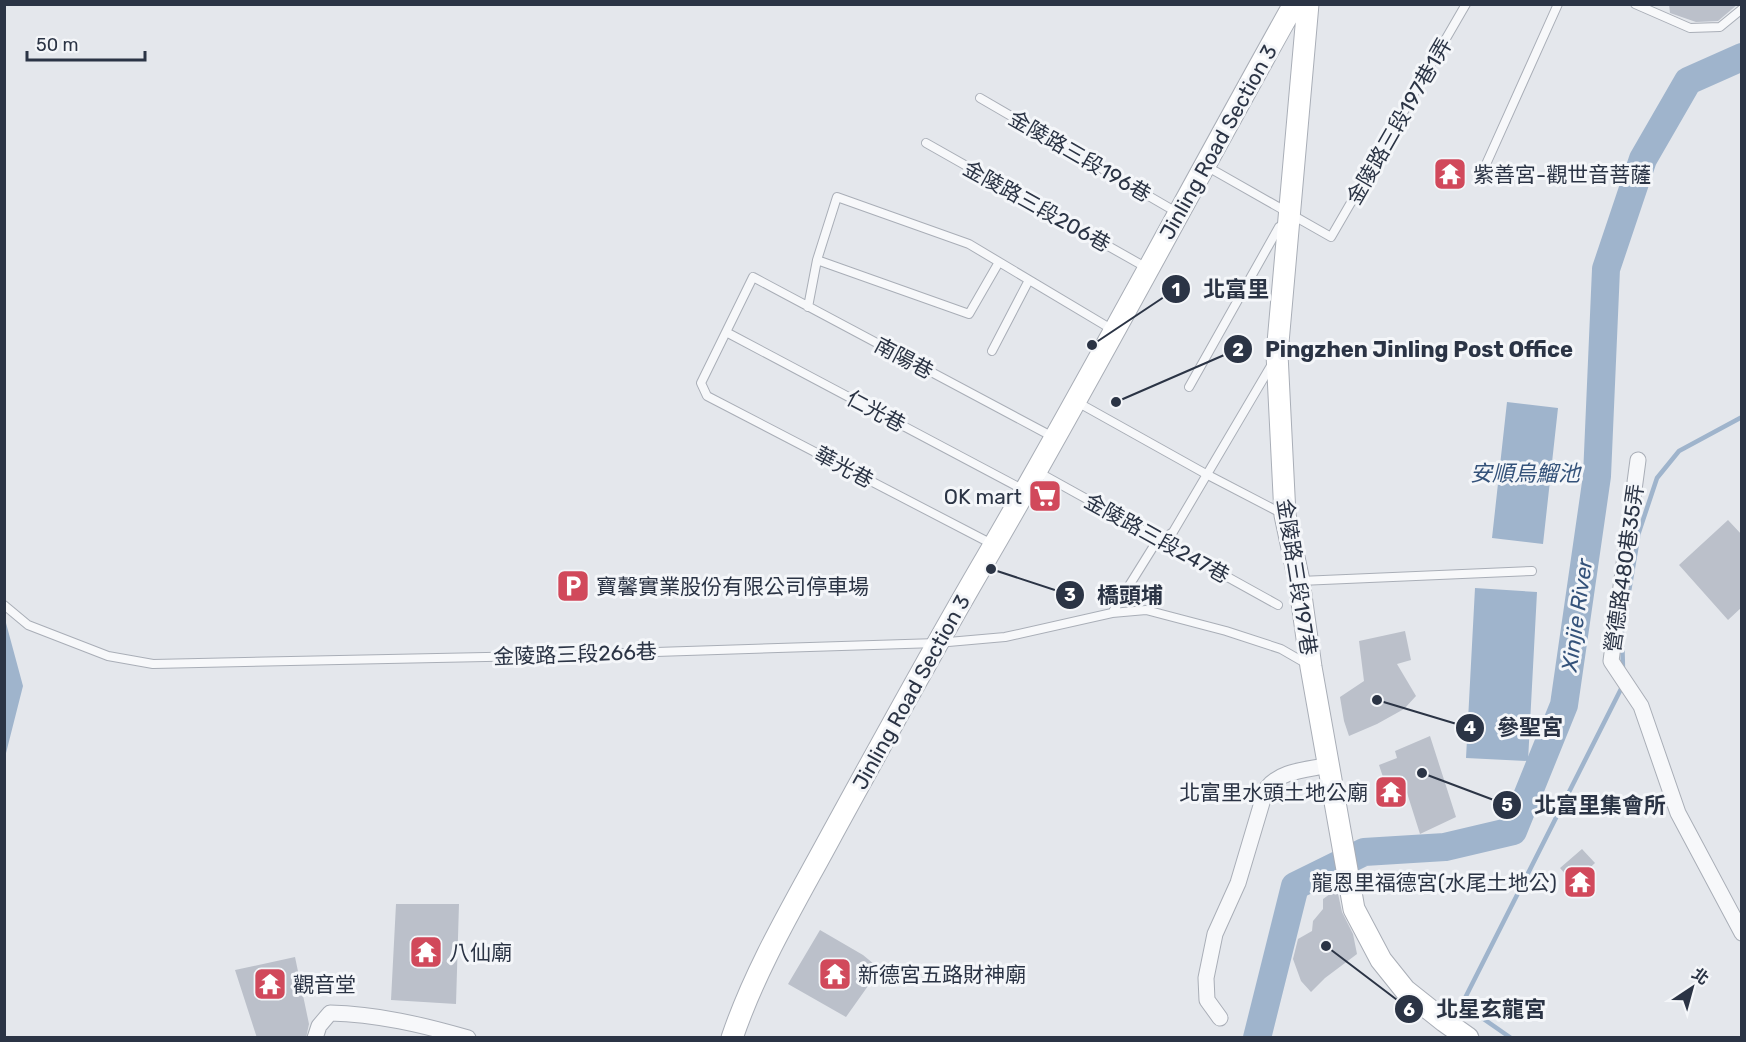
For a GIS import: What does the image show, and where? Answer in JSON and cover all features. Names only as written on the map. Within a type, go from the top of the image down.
[{"type":"main road","name":"Jinling Road Section 3","points":[[732,1038],[743,1006],[784,924],[937,643],[1037,471],[1294,4]]},
{"type":"main road","name":"金陵路三段197巷","points":[[1308,4],[1277,354],[1282,415],[1285,515],[1299,582],[1311,667],[1354,909],[1381,960],[1405,990],[1468,1038]]},
{"type":"street","name":"營德路480巷35弄","points":[[1638,460],[1611,661],[1641,706],[1678,813],[1742,933]]},
{"type":"street","points":[[1220,1018],[1207,1000],[1206,978],[1215,934],[1238,883],[1266,789],[1280,776],[1329,765]]},
{"type":"street","points":[[315,1038],[319,1026],[330,1013],[396,1020],[468,1038]]},
{"type":"lane","name":"金陵路三段197巷1弄","points":[[1290,217],[1332,237],[1466,4]]},
{"type":"lane","points":[[1484,171],[1558,4]]},
{"type":"lane","points":[[1635,4],[1690,28],[1720,27],[1742,9]]},
{"type":"lane","name":"金陵路三段196巷","points":[[980,98],[1179,214]]},
{"type":"lane","name":"金陵路三段206巷","points":[[926,143],[1148,269]]},
{"type":"lane","points":[[1189,387],[1280,227],[1290,217],[1204,165]]},
{"type":"lane","points":[[808,308],[817,260],[837,197],[969,244],[1115,331]]},
{"type":"lane","points":[[817,260],[969,314],[999,262]]},
{"type":"lane","name":"南陽巷","points":[[726,332],[753,277],[1055,438]]},
{"type":"lane","points":[[992,351],[1029,280]]},
{"type":"lane","name":"華光巷","points":[[726,332],[701,383],[707,396],[994,545]]},
{"type":"lane","name":"仁光巷","points":[[726,332],[1025,491]]},
{"type":"lane","points":[[1112,613],[1155,544],[1173,532],[1277,354]]},
{"type":"lane","points":[[1076,401],[1206,474],[1285,515]]},
{"type":"lane","name":"金陵路三段247巷","points":[[1037,471],[1278,605]]},
{"type":"lane","points":[[1299,582],[1532,571]]},
{"type":"lane","name":"金陵路三段266巷","points":[[4,605],[28,625],[108,656],[153,664],[937,643],[1005,637],[1112,613],[1146,610],[1226,631],[1281,649],[1311,667]]},
{"type":"water","name":"安順烏鰡池","points":[[1507,402],[1558,408],[1543,544],[1492,538]]},
{"type":"water","points":[[1475,588],[1537,592],[1528,761],[1466,758]]},
{"type":"water","points":[[5,623],[23,686],[5,757]]},
{"type":"building","points":[[1669,4],[1738,4],[1718,21],[1696,22],[1670,13]]},
{"type":"building","name":"紫善宮-觀世音菩薩","points":[[1444,161],[1464,169],[1457,186],[1436,178]]},
{"type":"building","points":[[1728,520],[1742,535],[1742,607],[1728,620],[1679,565]]},
{"type":"building","points":[[1405,631],[1411,660],[1397,664],[1416,696],[1404,709],[1349,736],[1340,697],[1364,681],[1359,641]]},
{"type":"building","points":[[1430,736],[1456,817],[1420,834],[1402,777],[1385,783],[1379,765],[1397,758],[1395,751]]},
{"type":"building","points":[[1582,849],[1595,863],[1573,883],[1560,868]]},
{"type":"building","points":[[1337,889],[1342,912],[1353,934],[1357,954],[1325,978],[1311,992],[1301,981],[1293,959],[1298,939],[1312,931],[1313,921],[1323,909],[1323,899]]},
{"type":"building","name":"八仙廟","points":[[396,904],[459,904],[456,1004],[391,1000]]},
{"type":"building","name":"新德宮五路財神廟","points":[[820,930],[863,955],[880,969],[846,1017],[788,984]]},
{"type":"building","points":[[295,957],[309,1024],[306,1038],[257,1038],[235,970]]},
{"type":"waterway","name":"Xinjie River","points":[[1257,1038],[1295,886],[1364,852],[1445,847],[1513,831],[1564,705],[1597,476],[1606,269],[1643,159],[1688,81],[1742,57]]},
{"type":"waterway","points":[[1623,670],[1622,633],[1639,532],[1657,478],[1679,451],[1742,417]]},
{"type":"waterway","points":[[1511,1038],[1462,1004],[1623,685]]},
{"type":"place","name":"紫善宮-觀世音菩薩","points":[[1450,174]]},
{"type":"place","name":"北富里","points":[[1092,345]]},
{"type":"place","name":"Pingzhen Jinling Post Office","points":[[1116,402]]},
{"type":"place","name":"OK mart","points":[[1045,496]]},
{"type":"place","name":"橋頭埔","points":[[991,569]]},
{"type":"place","name":"寶馨實業股份有限公司停車場","points":[[573,586]]},
{"type":"place","name":"參聖宮","points":[[1377,700]]},
{"type":"place","name":"北富里集會所","points":[[1422,773]]},
{"type":"place","name":"北富里水頭土地公廟","points":[[1391,792]]},
{"type":"place","name":"龍恩里福德宮(水尾土地公)","points":[[1580,882]]},
{"type":"place","name":"北星玄龍宮","points":[[1326,946]]},
{"type":"place","name":"八仙廟","points":[[426,952]]},
{"type":"place","name":"新德宮五路財神廟","points":[[835,974]]},
{"type":"place","name":"觀音堂","points":[[270,984]]}]
